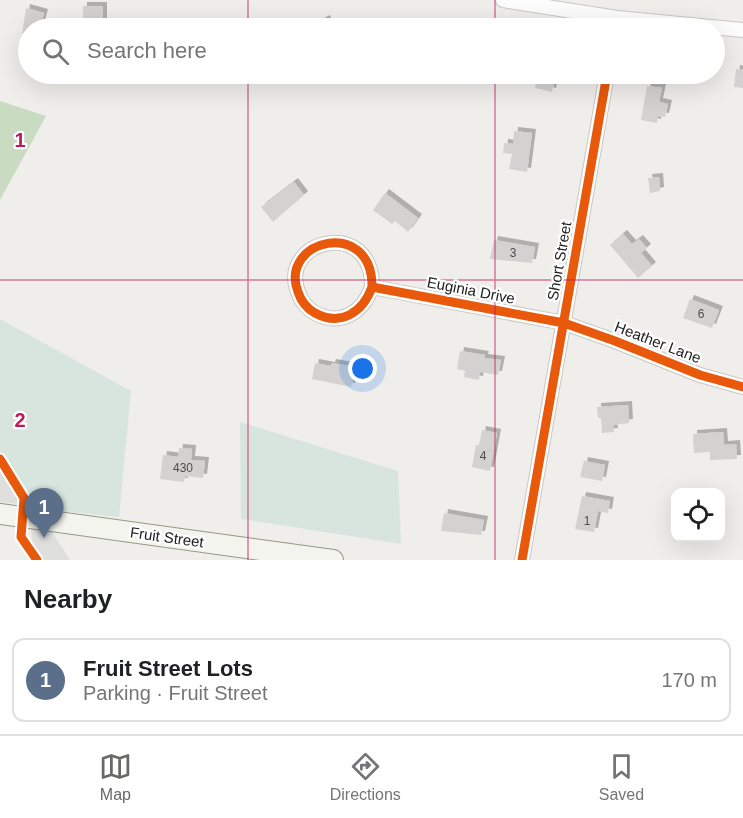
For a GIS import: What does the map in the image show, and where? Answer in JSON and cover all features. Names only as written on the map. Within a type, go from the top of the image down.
[{"type":"street","points":[[503,0],[591,18]]},
{"type":"street","points":[[725,29],[743,30]]},
{"type":"street","name":"Short Street","points":[[522,560],[605,84]]},
{"type":"street","points":[[328,242],[340,242],[362,253],[369,263],[372,287],[359,310],[348,316],[328,318],[310,310],[301,300],[296,288],[296,274],[299,263],[306,253],[328,242]]},
{"type":"street","name":"Euginia Drive","points":[[372,287],[564,323]]},
{"type":"street","name":"Heather Lane","points":[[564,323],[700,375],[743,387]]},
{"type":"street","name":"Fruit Street","points":[[0,514],[333,560]]},
{"type":"green space","points":[[0,101],[46,116],[0,200]]},
{"type":"shaded area","points":[[0,319],[131,391],[119,517],[34,508],[0,457]]},
{"type":"shaded area","points":[[240,422],[398,471],[401,544],[241,519]]},
{"type":"shaded area","points":[[0,469],[16,492],[18,504],[0,502]]},
{"type":"shaded area","points":[[49,527],[70,560],[41,560],[33,548],[31,528]]},
{"type":"building","points":[[83,6],[103,6],[103,18],[83,18]]},
{"type":"building","points":[[26,8],[44,13],[43,18],[24,18]]},
{"type":"building","points":[[736,69],[743,70],[743,88],[734,87]]},
{"type":"building","points":[[536,84],[554,84],[552,92],[535,88]]},
{"type":"building","points":[[647,86],[662,88],[659,102],[668,104],[665,117],[658,116],[657,123],[641,120]]},
{"type":"building","points":[[514,131],[532,133],[527,172],[509,169],[512,154],[503,153],[504,143],[513,144]]},
{"type":"building","points":[[659,177],[660,191],[650,193],[648,178]]},
{"type":"building","points":[[294,182],[304,195],[273,222],[261,207]]},
{"type":"building","points":[[385,193],[418,218],[408,232],[395,221],[392,224],[373,210]]},
{"type":"building","points":[[623,234],[632,244],[639,239],[647,248],[641,253],[652,266],[638,278],[610,245]]},
{"type":"building","points":[[494,240],[535,247],[532,263],[490,259]]},
{"type":"building","points":[[690,299],[719,310],[712,328],[683,318]]},
{"type":"building","points":[[460,351],[501,360],[498,375],[480,372],[479,380],[464,377],[465,371],[457,369]]},
{"type":"building","points":[[315,363],[355,367],[351,387],[312,379]]},
{"type":"building","points":[[628,405],[629,423],[613,425],[614,432],[602,433],[601,418],[598,418],[597,407]]},
{"type":"building","points":[[482,430],[497,433],[490,471],[472,467],[476,445],[479,445]]},
{"type":"building","points":[[723,432],[724,445],[736,444],[737,459],[710,460],[710,452],[694,453],[693,434]]},
{"type":"building","points":[[179,448],[192,449],[191,460],[205,461],[203,478],[185,476],[184,482],[160,479],[163,455],[178,457]]},
{"type":"building","points":[[584,461],[605,465],[602,481],[580,477]]},
{"type":"building","points":[[582,496],[610,501],[608,513],[598,511],[594,532],[575,529]]},
{"type":"building","points":[[444,513],[484,520],[481,535],[441,531]]},
{"type":"cycle path","points":[[522,560],[605,84]]},
{"type":"cycle path","points":[[372,287],[363,304],[350,315],[342,318],[325,317],[306,307],[298,292],[295,274],[301,259],[313,249],[328,243],[344,244],[358,251],[368,265],[372,287],[564,323],[700,375],[743,387]]},
{"type":"cycle path","points":[[0,459],[24,498],[21,537],[37,560]]},
{"type":"place","name":"Fruit Street Lots","points":[[44,538]]}]
